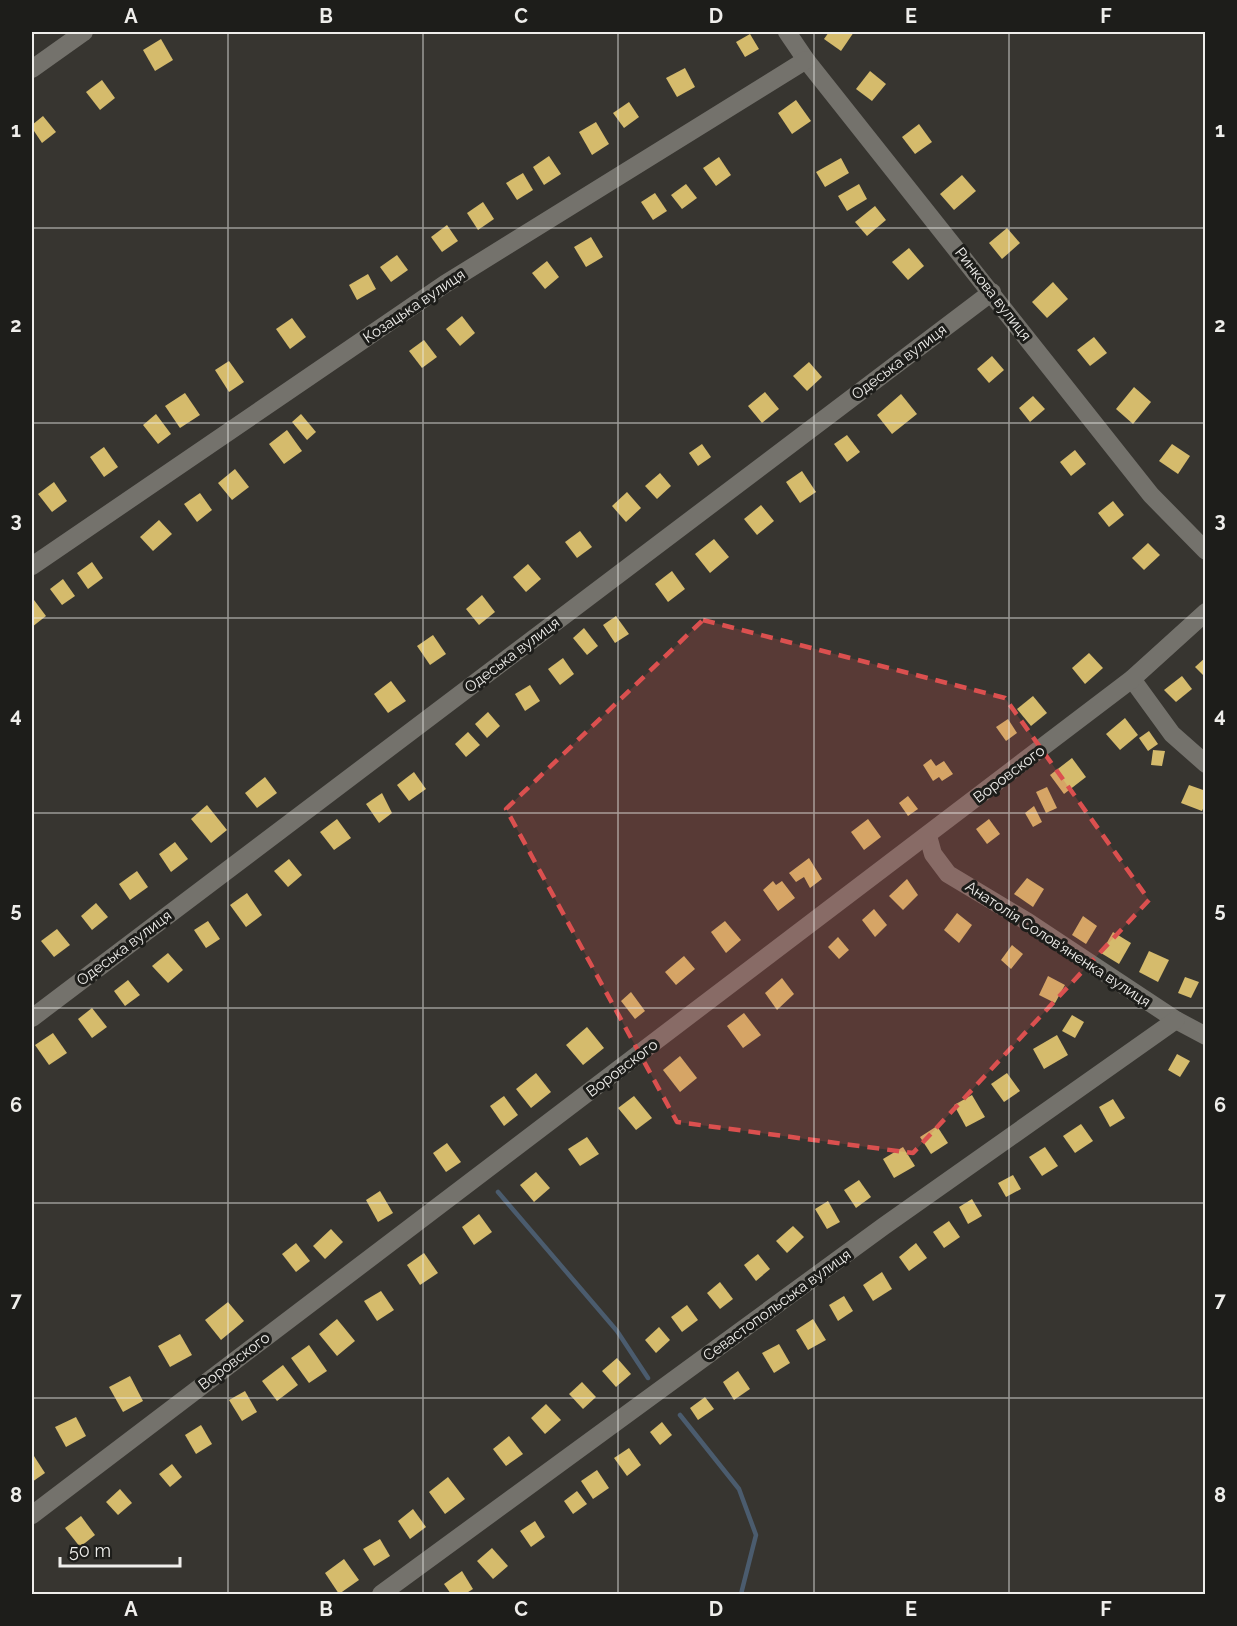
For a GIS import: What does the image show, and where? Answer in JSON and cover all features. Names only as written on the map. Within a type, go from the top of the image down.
[{"type":"street","points":[[32,69],[84,32]]},
{"type":"street","name":"Ринкова вулиця","points":[[787,32],[806,60],[1151,495],[1206,551]]},
{"type":"street","name":"Козацька вулиця","points":[[32,566],[445,284],[806,60]]},
{"type":"street","name":"Одеська вулиця","points":[[32,1018],[992,292]]},
{"type":"street","name":"Воровского","points":[[32,1515],[1132,680],[1206,612]]},
{"type":"street","points":[[1132,680],[1172,734],[1206,764]]},
{"type":"street","name":"Анатолія Солов'яненка вулиця","points":[[928,836],[933,854],[948,874],[1028,922],[1176,1020],[1206,1036]]},
{"type":"street","name":"Севастопольська вулиця","points":[[381,1594],[884,1226],[1176,1020]]},
{"type":"highlighted area","points":[[703,620],[1005,698],[1149,900],[913,1153],[677,1122],[506,809]]},
{"type":"building","points":[[829,32],[854,32],[841,51],[824,39]]},
{"type":"building","points":[[750,34],[759,49],[745,57],[736,42]]},
{"type":"building","points":[[161,39],[173,60],[155,71],[143,50]]},
{"type":"building","points":[[685,68],[695,87],[677,97],[666,78]]},
{"type":"building","points":[[870,71],[886,84],[872,101],[856,89]]},
{"type":"building","points":[[102,80],[115,98],[100,110],[86,92]]},
{"type":"building","points":[[796,100],[811,121],[792,134],[778,113]]},
{"type":"building","points":[[629,102],[639,117],[624,128],[613,113]]},
{"type":"building","points":[[43,116],[56,132],[42,143],[32,125]]},
{"type":"building","points":[[596,122],[609,144],[592,155],[579,132]]},
{"type":"building","points":[[919,124],[932,142],[915,154],[902,137]]},
{"type":"building","points":[[549,156],[561,174],[544,185],[533,167]]},
{"type":"building","points":[[719,157],[731,175],[716,186],[703,168]]},
{"type":"building","points":[[841,158],[849,173],[825,187],[816,172]]},
{"type":"building","points":[[523,173],[533,190],[517,200],[506,183]]},
{"type":"building","points":[[962,175],[976,191],[954,210],[940,194]]},
{"type":"building","points":[[686,184],[697,198],[682,209],[671,195]]},
{"type":"building","points":[[859,184],[867,199],[847,211],[838,196]]},
{"type":"building","points":[[655,193],[667,211],[653,220],[641,202]]},
{"type":"building","points":[[483,202],[494,219],[478,230],[467,213]]},
{"type":"building","points":[[875,206],[886,220],[867,236],[855,222]]},
{"type":"building","points":[[447,225],[458,241],[442,252],[431,237]]},
{"type":"building","points":[[1007,228],[1020,243],[1002,259],[989,243]]},
{"type":"building","points":[[591,237],[603,257],[586,267],[574,247]]},
{"type":"building","points":[[909,248],[924,266],[908,280],[892,262]]},
{"type":"building","points":[[397,255],[408,270],[391,282],[380,267]]},
{"type":"building","points":[[547,261],[559,277],[545,289],[532,273]]},
{"type":"building","points":[[368,274],[376,289],[357,300],[349,285]]},
{"type":"building","points":[[1053,282],[1068,299],[1047,318],[1032,302]]},
{"type":"building","points":[[462,316],[475,333],[460,346],[446,329]]},
{"type":"building","points":[[292,318],[306,337],[290,349],[276,329]]},
{"type":"building","points":[[1094,337],[1107,353],[1090,366],[1077,350]]},
{"type":"building","points":[[424,340],[437,357],[422,368],[409,351]]},
{"type":"building","points":[[992,356],[1004,370],[989,383],[977,369]]},
{"type":"building","points":[[229,361],[244,382],[229,392],[215,370]]},
{"type":"building","points":[[809,362],[822,377],[807,391],[793,376]]},
{"type":"building","points":[[1134,387],[1151,402],[1133,424],[1116,409]]},
{"type":"building","points":[[765,392],[779,409],[762,423],[748,406]]},
{"type":"building","points":[[185,393],[200,415],[180,428],[165,406]]},
{"type":"building","points":[[901,394],[917,414],[892,434],[877,415]]},
{"type":"building","points":[[1033,396],[1045,409],[1030,422],[1019,408]]},
{"type":"building","points":[[156,414],[171,434],[158,444],[143,425]]},
{"type":"building","points":[[301,414],[316,432],[307,440],[292,422]]},
{"type":"building","points":[[287,430],[302,451],[284,464],[269,444]]},
{"type":"building","points":[[847,435],[860,452],[847,462],[834,444]]},
{"type":"building","points":[[702,444],[711,457],[698,466],[689,453]]},
{"type":"building","points":[[1172,444],[1190,456],[1178,474],[1159,461]]},
{"type":"building","points":[[104,447],[118,467],[104,477],[90,457]]},
{"type":"building","points":[[1075,450],[1086,464],[1071,476],[1060,462]]},
{"type":"building","points":[[235,469],[249,487],[232,500],[218,483]]},
{"type":"building","points":[[802,471],[816,492],[800,503],[786,482]]},
{"type":"building","points":[[660,473],[671,486],[657,499],[645,486]]},
{"type":"building","points":[[54,482],[67,501],[52,512],[38,494]]},
{"type":"building","points":[[627,492],[641,508],[626,522],[612,506]]},
{"type":"building","points":[[200,493],[212,510],[197,522],[184,504]]},
{"type":"building","points":[[1113,501],[1124,515],[1109,527],[1098,513]]},
{"type":"building","points":[[761,505],[774,521],[757,535],[744,519]]},
{"type":"building","points":[[159,520],[172,534],[153,551],[140,537]]},
{"type":"building","points":[[580,531],[592,547],[577,558],[565,542]]},
{"type":"building","points":[[714,539],[729,557],[710,573],[695,554]]},
{"type":"building","points":[[1148,543],[1160,555],[1144,570],[1132,558]]},
{"type":"building","points":[[92,562],[103,578],[88,589],[77,573]]},
{"type":"building","points":[[528,564],[541,579],[526,592],[513,577]]},
{"type":"building","points":[[672,571],[685,589],[668,602],[655,584]]},
{"type":"building","points":[[63,579],[75,596],[62,605],[50,589]]},
{"type":"building","points":[[482,595],[495,612],[479,625],[466,609]]},
{"type":"building","points":[[34,600],[46,616],[32,627],[32,602]]},
{"type":"building","points":[[616,616],[629,634],[615,643],[603,625]]},
{"type":"building","points":[[584,628],[598,646],[587,655],[573,638]]},
{"type":"building","points":[[433,635],[446,654],[430,665],[417,646]]},
{"type":"building","points":[[1089,653],[1103,668],[1085,684],[1072,668]]},
{"type":"building","points":[[1206,657],[1206,678],[1195,667]]},
{"type":"building","points":[[563,658],[574,674],[560,685],[548,669]]},
{"type":"building","points":[[1182,676],[1192,689],[1176,702],[1164,690]]},
{"type":"building","points":[[391,681],[406,701],[388,713],[374,694]]},
{"type":"building","points":[[530,685],[540,701],[525,711],[515,694]]},
{"type":"building","points":[[1033,696],[1047,713],[1031,726],[1017,709]]},
{"type":"building","points":[[488,712],[500,726],[487,738],[475,724]]},
{"type":"building","points":[[1125,718],[1138,735],[1120,750],[1106,734]]},
{"type":"building","points":[[1008,719],[1017,733],[1006,741],[996,727]]},
{"type":"building","points":[[1149,731],[1158,744],[1148,751],[1139,738]]},
{"type":"building","points":[[468,732],[480,745],[466,757],[455,744]]},
{"type":"building","points":[[1153,750],[1165,751],[1162,766],[1151,765]]},
{"type":"building","points":[[1072,758],[1086,777],[1064,794],[1050,775]]},
{"type":"building","points":[[931,759],[936,766],[944,761],[953,774],[942,781],[939,777],[933,781],[923,765]]},
{"type":"building","points":[[414,772],[426,789],[409,801],[397,785]]},
{"type":"building","points":[[265,777],[277,793],[257,808],[245,793]]},
{"type":"building","points":[[1189,785],[1206,791],[1206,802],[1202,811],[1181,803]]},
{"type":"building","points":[[1047,787],[1057,808],[1046,813],[1036,792]]},
{"type":"building","points":[[382,793],[392,813],[379,823],[366,804]]},
{"type":"building","points":[[908,796],[918,809],[908,816],[899,803]]},
{"type":"building","points":[[207,805],[227,830],[211,843],[191,819]]},
{"type":"building","points":[[1034,806],[1042,822],[1033,827],[1025,813]]},
{"type":"building","points":[[337,819],[351,838],[334,850],[320,832]]},
{"type":"building","points":[[868,819],[881,837],[864,850],[851,832]]},
{"type":"building","points":[[989,819],[1000,834],[987,844],[976,829]]},
{"type":"building","points":[[175,842],[188,859],[171,872],[159,854]]},
{"type":"building","points":[[809,858],[822,879],[810,888],[804,877],[796,882],[789,873]]},
{"type":"building","points":[[289,859],[302,875],[288,887],[274,871]]},
{"type":"building","points":[[137,871],[148,887],[130,900],[119,884]]},
{"type":"building","points":[[1027,878],[1044,889],[1033,907],[1014,894]]},
{"type":"building","points":[[907,879],[918,895],[903,910],[889,896]]},
{"type":"building","points":[[773,881],[776,885],[782,881],[795,898],[778,911],[763,890]]},
{"type":"building","points":[[247,893],[262,915],[246,927],[230,905]]},
{"type":"building","points":[[96,903],[108,917],[92,930],[81,916]]},
{"type":"building","points":[[874,909],[887,925],[875,937],[862,920]]},
{"type":"building","points":[[957,913],[972,925],[959,943],[944,930]]},
{"type":"building","points":[[1083,916],[1097,926],[1086,944],[1072,935]]},
{"type":"building","points":[[208,921],[220,939],[206,948],[194,930]]},
{"type":"building","points":[[725,921],[741,940],[726,953],[711,932]]},
{"type":"building","points":[[57,929],[70,945],[54,957],[41,941]]},
{"type":"building","points":[[1113,932],[1131,943],[1119,964],[1101,953]]},
{"type":"building","points":[[838,937],[849,950],[839,959],[828,947]]},
{"type":"building","points":[[1012,945],[1023,954],[1011,969],[1001,960]]},
{"type":"building","points":[[1149,951],[1169,960],[1158,982],[1139,972]]},
{"type":"building","points":[[168,953],[183,970],[168,983],[152,966]]},
{"type":"building","points":[[684,956],[695,969],[676,985],[665,972]]},
{"type":"building","points":[[1048,976],[1065,985],[1055,1003],[1039,995]]},
{"type":"building","points":[[1185,977],[1199,982],[1191,998],[1178,993]]},
{"type":"building","points":[[782,978],[794,994],[777,1010],[765,993]]},
{"type":"building","points":[[128,980],[140,995],[125,1006],[114,991]]},
{"type":"building","points":[[631,992],[645,1011],[635,1019],[621,1001]]},
{"type":"building","points":[[92,1008],[107,1027],[92,1038],[78,1019]]},
{"type":"building","points":[[744,1013],[761,1035],[743,1048],[727,1026]]},
{"type":"building","points":[[1072,1015],[1084,1022],[1075,1038],[1062,1031]]},
{"type":"building","points":[[587,1027],[604,1048],[583,1065],[566,1045]]},
{"type":"building","points":[[53,1033],[67,1053],[49,1065],[35,1045]]},
{"type":"building","points":[[1057,1035],[1068,1055],[1044,1069],[1033,1049]]},
{"type":"building","points":[[1177,1054],[1190,1061],[1180,1077],[1168,1070]]},
{"type":"building","points":[[680,1056],[697,1078],[680,1092],[663,1070]]},
{"type":"building","points":[[536,1073],[551,1092],[531,1108],[516,1089]]},
{"type":"building","points":[[1007,1073],[1020,1091],[1004,1102],[991,1084]]},
{"type":"building","points":[[972,1095],[985,1117],[966,1127],[954,1105]]},
{"type":"building","points":[[504,1096],[518,1115],[504,1126],[490,1106]]},
{"type":"building","points":[[634,1096],[652,1118],[636,1130],[618,1108]]},
{"type":"building","points":[[1113,1099],[1125,1118],[1110,1127],[1099,1107]]},
{"type":"building","points":[[1081,1124],[1093,1141],[1075,1153],[1063,1136]]},
{"type":"building","points":[[937,1126],[948,1143],[931,1154],[920,1137]]},
{"type":"building","points":[[587,1137],[599,1154],[580,1166],[568,1149]]},
{"type":"building","points":[[447,1143],[461,1162],[446,1172],[433,1153]]},
{"type":"building","points":[[903,1147],[915,1166],[894,1178],[883,1159]]},
{"type":"building","points":[[1045,1147],[1058,1166],[1042,1176],[1029,1157]]},
{"type":"building","points":[[536,1172],[550,1188],[534,1202],[520,1185]]},
{"type":"building","points":[[1013,1175],[1021,1189],[1006,1197],[998,1183]]},
{"type":"building","points":[[859,1180],[871,1197],[856,1208],[844,1190]]},
{"type":"building","points":[[380,1191],[393,1213],[378,1222],[366,1200]]},
{"type":"building","points":[[972,1199],[982,1216],[968,1224],[959,1207]]},
{"type":"building","points":[[828,1201],[840,1222],[827,1229],[815,1209]]},
{"type":"building","points":[[479,1214],[492,1232],[474,1245],[462,1227]]},
{"type":"building","points":[[949,1221],[960,1237],[944,1248],[933,1232]]},
{"type":"building","points":[[793,1226],[804,1237],[787,1253],[776,1241]]},
{"type":"building","points":[[331,1229],[343,1242],[325,1259],[313,1246]]},
{"type":"building","points":[[296,1243],[310,1261],[296,1272],[282,1254]]},
{"type":"building","points":[[916,1243],[927,1258],[909,1271],[899,1257]]},
{"type":"building","points":[[424,1253],[438,1273],[420,1285],[407,1265]]},
{"type":"building","points":[[758,1254],[770,1269],[756,1281],[744,1265]]},
{"type":"building","points":[[882,1272],[892,1289],[873,1301],[863,1285]]},
{"type":"building","points":[[720,1282],[733,1299],[720,1309],[707,1293]]},
{"type":"building","points":[[381,1291],[394,1310],[377,1321],[364,1301]]},
{"type":"building","points":[[844,1296],[853,1311],[838,1321],[829,1305]]},
{"type":"building","points":[[228,1302],[244,1321],[221,1340],[205,1320]]},
{"type":"building","points":[[687,1305],[698,1320],[682,1332],[671,1317]]},
{"type":"building","points":[[337,1319],[355,1341],[337,1356],[319,1334]]},
{"type":"building","points":[[813,1319],[826,1340],[808,1350],[796,1330]]},
{"type":"building","points":[[659,1327],[670,1340],[656,1353],[645,1340]]},
{"type":"building","points":[[180,1334],[192,1355],[170,1367],[158,1346]]},
{"type":"building","points":[[779,1344],[790,1363],[774,1373],[762,1353]]},
{"type":"building","points":[[309,1345],[327,1371],[309,1383],[291,1358]]},
{"type":"building","points":[[617,1358],[631,1374],[616,1387],[602,1371]]},
{"type":"building","points":[[283,1365],[298,1385],[277,1401],[262,1381]]},
{"type":"building","points":[[738,1371],[750,1389],[734,1400],[723,1382]]},
{"type":"building","points":[[130,1376],[143,1401],[123,1412],[109,1387]]},
{"type":"building","points":[[582,1382],[596,1397],[583,1409],[569,1394]]},
{"type":"building","points":[[245,1391],[257,1412],[242,1421],[229,1400]]},
{"type":"building","points":[[705,1397],[714,1409],[698,1420],[690,1408]]},
{"type":"building","points":[[546,1404],[561,1420],[545,1434],[531,1418]]},
{"type":"building","points":[[76,1417],[86,1436],[66,1447],[55,1427]]},
{"type":"building","points":[[662,1422],[672,1435],[660,1445],[650,1432]]},
{"type":"building","points":[[201,1425],[212,1444],[196,1454],[185,1435]]},
{"type":"building","points":[[509,1436],[523,1454],[506,1466],[493,1449]]},
{"type":"building","points":[[629,1448],[641,1465],[627,1476],[614,1458]]},
{"type":"building","points":[[32,1453],[45,1473],[32,1482]]},
{"type":"building","points":[[172,1464],[182,1477],[170,1487],[159,1474]]},
{"type":"building","points":[[597,1470],[609,1488],[593,1499],[581,1481]]},
{"type":"building","points":[[448,1477],[465,1499],[445,1514],[429,1492]]},
{"type":"building","points":[[120,1489],[132,1503],[118,1515],[106,1502]]},
{"type":"building","points":[[577,1491],[587,1504],[573,1514],[564,1501]]},
{"type":"building","points":[[413,1509],[426,1527],[410,1539],[398,1521]]},
{"type":"building","points":[[81,1516],[95,1535],[80,1547],[65,1528]]},
{"type":"building","points":[[535,1521],[545,1537],[531,1547],[520,1531]]},
{"type":"building","points":[[380,1539],[390,1556],[374,1566],[363,1549]]},
{"type":"building","points":[[492,1548],[508,1566],[493,1579],[477,1561]]},
{"type":"building","points":[[344,1559],[359,1580],[339,1594],[325,1573]]},
{"type":"building","points":[[462,1571],[473,1589],[465,1594],[451,1594],[444,1584]]},
{"type":"waterway","points":[[498,1192],[617,1331],[648,1378]]},
{"type":"waterway","points":[[680,1415],[739,1489],[756,1535],[741,1594]]}]
